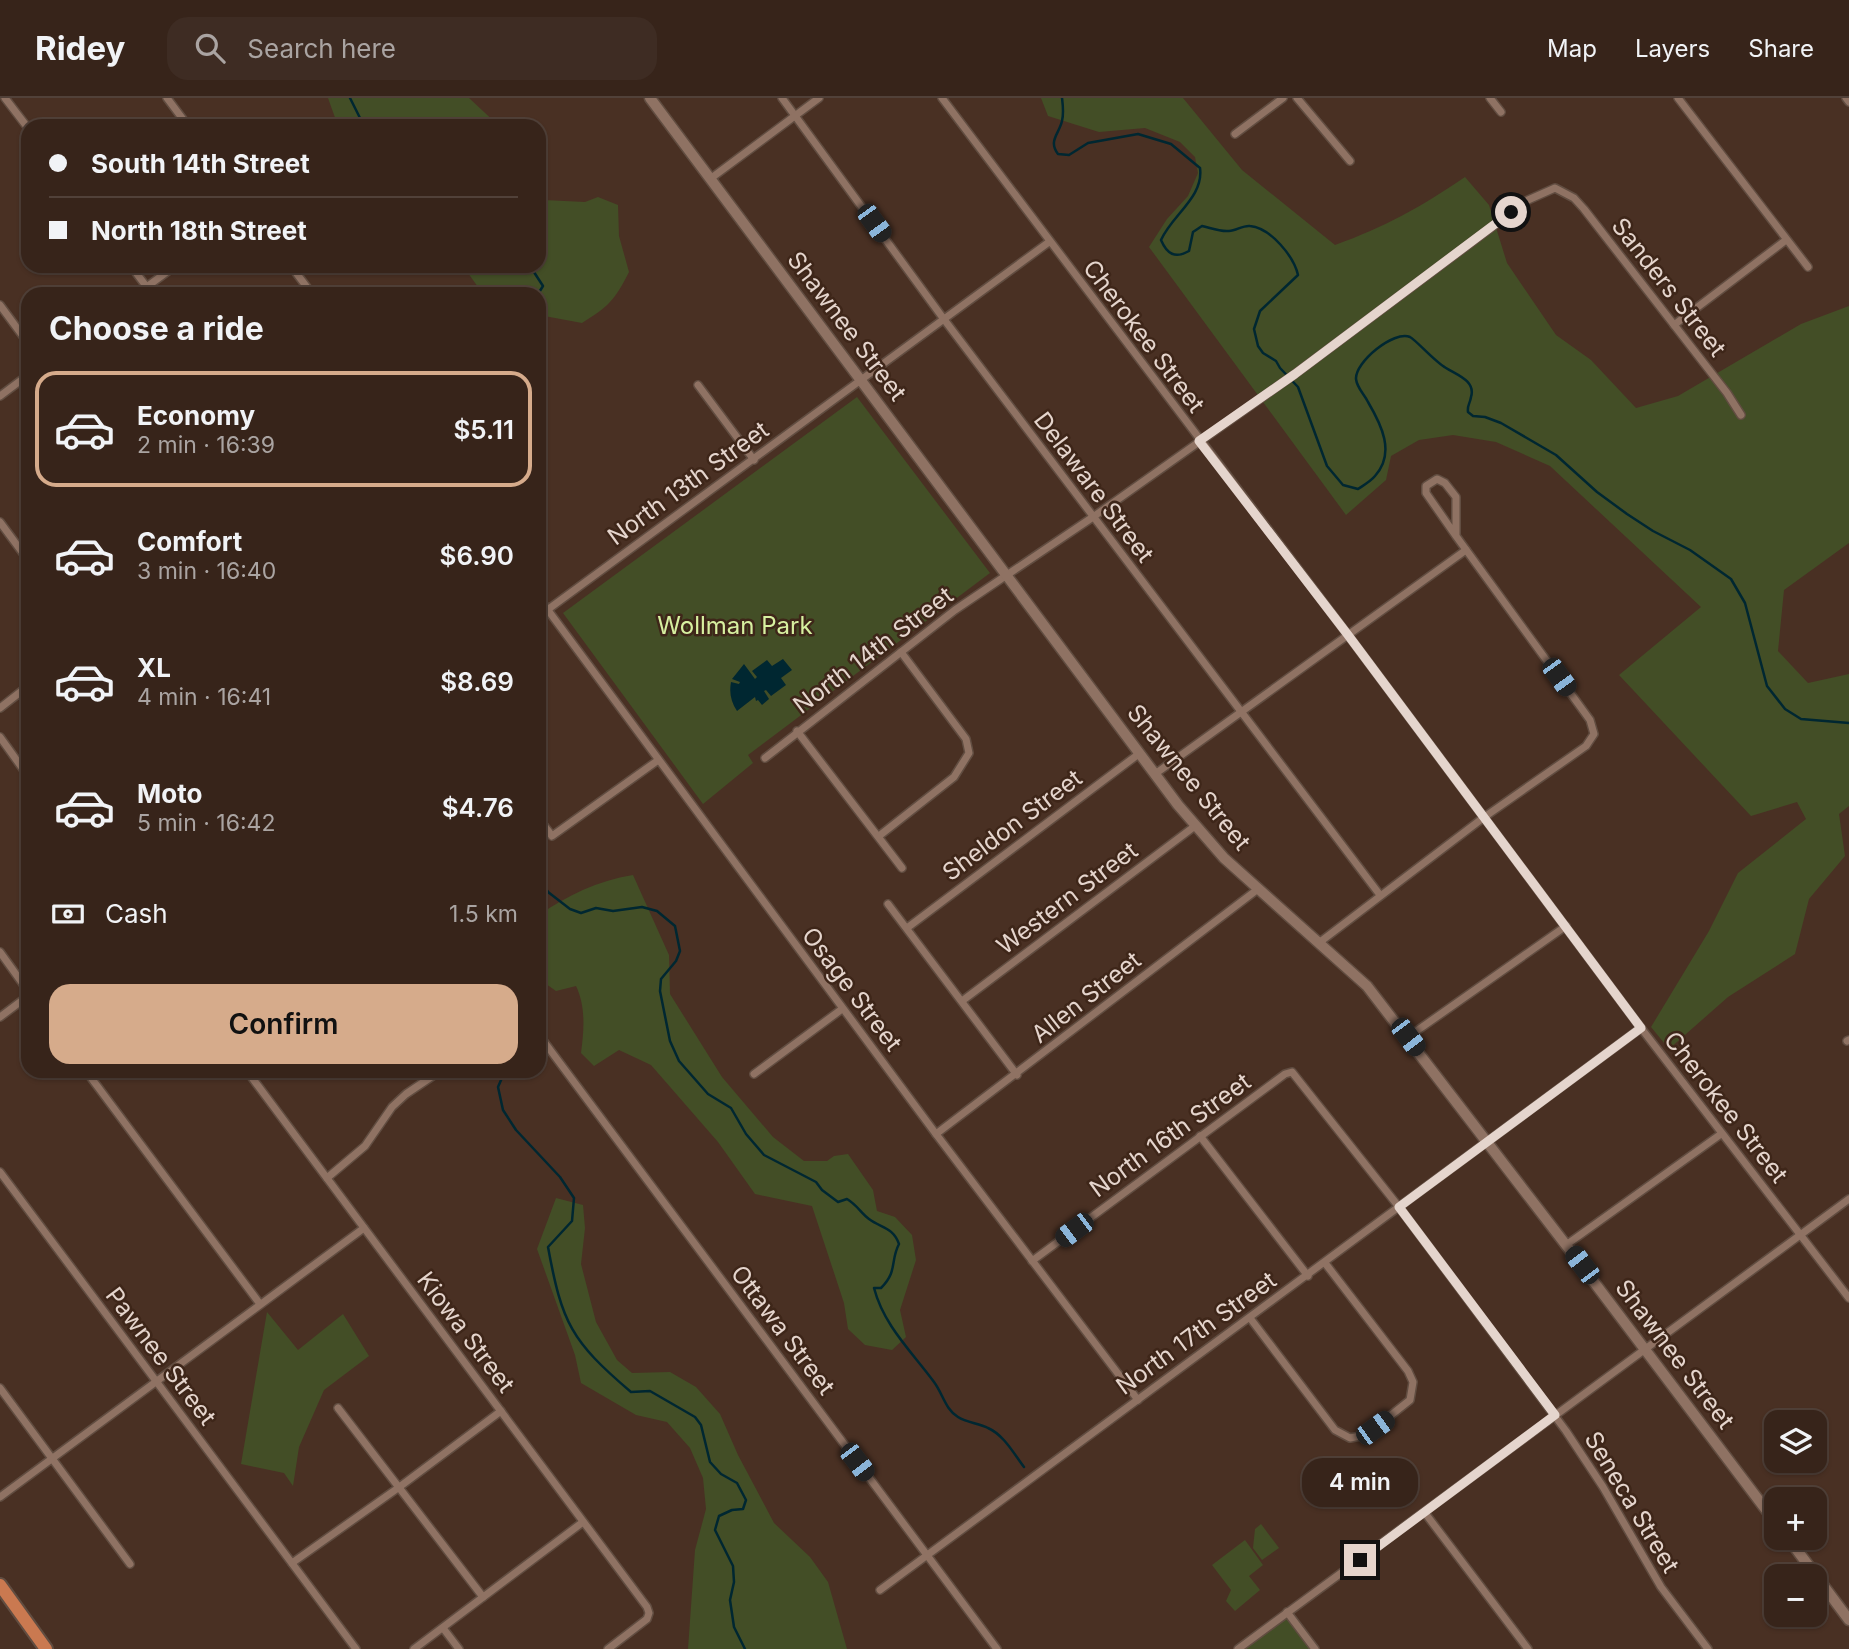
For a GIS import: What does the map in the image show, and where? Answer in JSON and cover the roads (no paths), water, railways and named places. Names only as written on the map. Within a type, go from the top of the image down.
[{"type":"highway","points":[[0,1585],[46,1649]]},
{"type":"street","points":[[5,98],[21,119]]},
{"type":"street","points":[[167,98],[183,119]]},
{"type":"street","name":"Shawnee Street","points":[[650,98],[1195,826],[1224,858],[1367,986],[1764,1507]]},
{"type":"street","name":"Delaware Street","points":[[782,98],[943,318],[1380,895]]},
{"type":"street","points":[[710,179],[819,98]]},
{"type":"street","name":"Cherokee Street","points":[[942,98],[1721,1135],[1849,1298]]},
{"type":"street","points":[[1235,134],[1283,98]]},
{"type":"street","points":[[1297,98],[1350,161]]},
{"type":"street","points":[[1490,98],[1501,112]]},
{"type":"street","points":[[1678,98],[1808,267]]},
{"type":"street","name":"North 14th Street","points":[[765,758],[956,610],[1295,374],[1528,200],[1555,188],[1560,189]]},
{"type":"street","name":"Sanders Street","points":[[1560,189],[1584,209],[1741,415]]},
{"type":"street","points":[[1674,325],[1786,240]]},
{"type":"street","name":"North 13th Street","points":[[548,610],[1049,242]]},
{"type":"street","points":[[152,287],[167,273]]},
{"type":"street","points":[[0,305],[21,334]]},
{"type":"street","points":[[0,396],[21,381]]},
{"type":"street","points":[[698,385],[754,460]]},
{"type":"street","points":[[1320,942],[1483,818],[1586,746],[1594,734],[1590,720],[1456,537],[1426,493],[1426,486],[1437,480],[1446,482],[1456,497],[1456,537]]},
{"type":"street","points":[[0,522],[21,550]]},
{"type":"street","points":[[1155,774],[1466,550]]},
{"type":"street","name":"Osage Street","points":[[546,607],[842,1009],[1138,1400]]},
{"type":"street","points":[[879,836],[954,777],[970,753],[966,739],[901,652]]},
{"type":"street","points":[[0,708],[21,692]]},
{"type":"street","points":[[797,731],[902,868]]},
{"type":"street","points":[[0,737],[21,766]]},
{"type":"street","name":"Sheldon Street","points":[[907,928],[1140,753]]},
{"type":"street","points":[[546,828],[552,836],[657,761]]},
{"type":"street","name":"Western Street","points":[[962,1000],[1195,826]]},
{"type":"street","name":"Allen Street","points":[[936,1134],[1258,889]]},
{"type":"street","points":[[888,904],[1017,1074]]},
{"type":"street","points":[[1408,1037],[1566,926]]},
{"type":"street","points":[[0,952],[21,984]]},
{"type":"street","points":[[0,1017],[21,1000]]},
{"type":"street","points":[[754,1074],[842,1009]]},
{"type":"street","name":"North 17th Street","points":[[880,1590],[1641,1028]]},
{"type":"street","name":"Ottawa Street","points":[[546,1044],[997,1649]]},
{"type":"street","name":"North 16th Street","points":[[1032,1261],[1284,1074],[1292,1072],[1299,1078]]},
{"type":"street","points":[[91,1078],[260,1304]]},
{"type":"street","name":"Kiowa Street","points":[[252,1078],[647,1607],[647,1619],[608,1649]]},
{"type":"street","points":[[327,1178],[365,1146],[393,1107],[430,1078]]},
{"type":"street","name":"Seneca Street","points":[[1299,1078],[1555,1415],[1604,1487],[1661,1587],[1708,1649]]},
{"type":"street","points":[[1566,1245],[1721,1135]]},
{"type":"street","points":[[1200,1136],[1308,1276]]},
{"type":"street","name":"Pawnee Street","points":[[0,1172],[356,1649]]},
{"type":"street","points":[[1238,1649],[1849,1199]]},
{"type":"street","points":[[0,1497],[364,1228]]},
{"type":"street","points":[[1250,1318],[1335,1430],[1350,1438],[1375,1428],[1410,1400],[1413,1382],[1408,1371],[1325,1263]]},
{"type":"street","points":[[0,1388],[130,1564]]},
{"type":"street","points":[[338,1408],[483,1597]]},
{"type":"street","points":[[292,1563],[501,1411]]},
{"type":"street","points":[[1425,1513],[1528,1649]]},
{"type":"street","points":[[414,1649],[583,1522]]},
{"type":"street","points":[[1796,1550],[1849,1620]]},
{"type":"street","points":[[1287,1612],[1315,1649]]},
{"type":"street","points":[[443,1628],[459,1649]]},
{"type":"water","points":[[783,659],[792,670],[781,678],[786,685],[771,696],[764,691],[769,699],[762,705],[755,697],[737,711],[731,697],[731,682],[739,684],[740,682],[732,679],[744,664],[755,679],[757,677],[752,671],[767,660],[772,666]]},
{"type":"waterway","points":[[350,98],[360,119]]},
{"type":"waterway","points":[[1062,98],[1063,118],[1054,141],[1058,154],[1069,155],[1088,143],[1138,134],[1171,144],[1200,168],[1197,188],[1161,240],[1169,252],[1180,255],[1189,251],[1193,232],[1202,226],[1226,231],[1247,226],[1258,228],[1287,252],[1298,275],[1260,311],[1254,329],[1258,346],[1263,353],[1276,361],[1298,387],[1327,466],[1343,485],[1358,489],[1363,486],[1375,476],[1385,458],[1381,429],[1358,385],[1357,372],[1368,356],[1386,343],[1395,338],[1410,337],[1468,383],[1472,391],[1468,412],[1473,416],[1501,423],[1556,455],[1597,492],[1627,514],[1690,550],[1731,579],[1745,603],[1767,686],[1785,709],[1801,719],[1849,723]]},
{"type":"waterway","points":[[535,273],[542,287]]},
{"type":"waterway","points":[[546,889],[546,895]]},
{"type":"waterway","points":[[548,892],[570,909],[581,913],[596,908],[613,911],[642,907],[657,911],[675,926],[680,951],[676,961],[661,979],[660,991],[670,1041],[679,1061],[708,1094],[731,1108],[746,1134],[764,1155],[816,1182],[838,1202],[847,1199],[869,1219],[893,1234],[899,1244],[892,1271],[881,1288],[874,1288],[884,1314],[934,1382],[950,1410],[962,1419],[994,1431],[1024,1467]]},
{"type":"waterway","points":[[502,1078],[498,1087],[503,1110],[516,1130],[560,1177],[574,1198],[572,1221],[548,1247],[558,1295],[572,1329],[595,1359],[631,1392],[650,1391],[695,1417],[701,1425],[710,1462],[721,1474],[737,1483],[746,1500],[743,1509],[732,1510],[719,1516],[715,1530],[733,1566],[734,1582],[730,1600],[734,1627],[745,1649]]},
{"type":"park label","name":"Wollman Park","points":[[735,625]]}]
